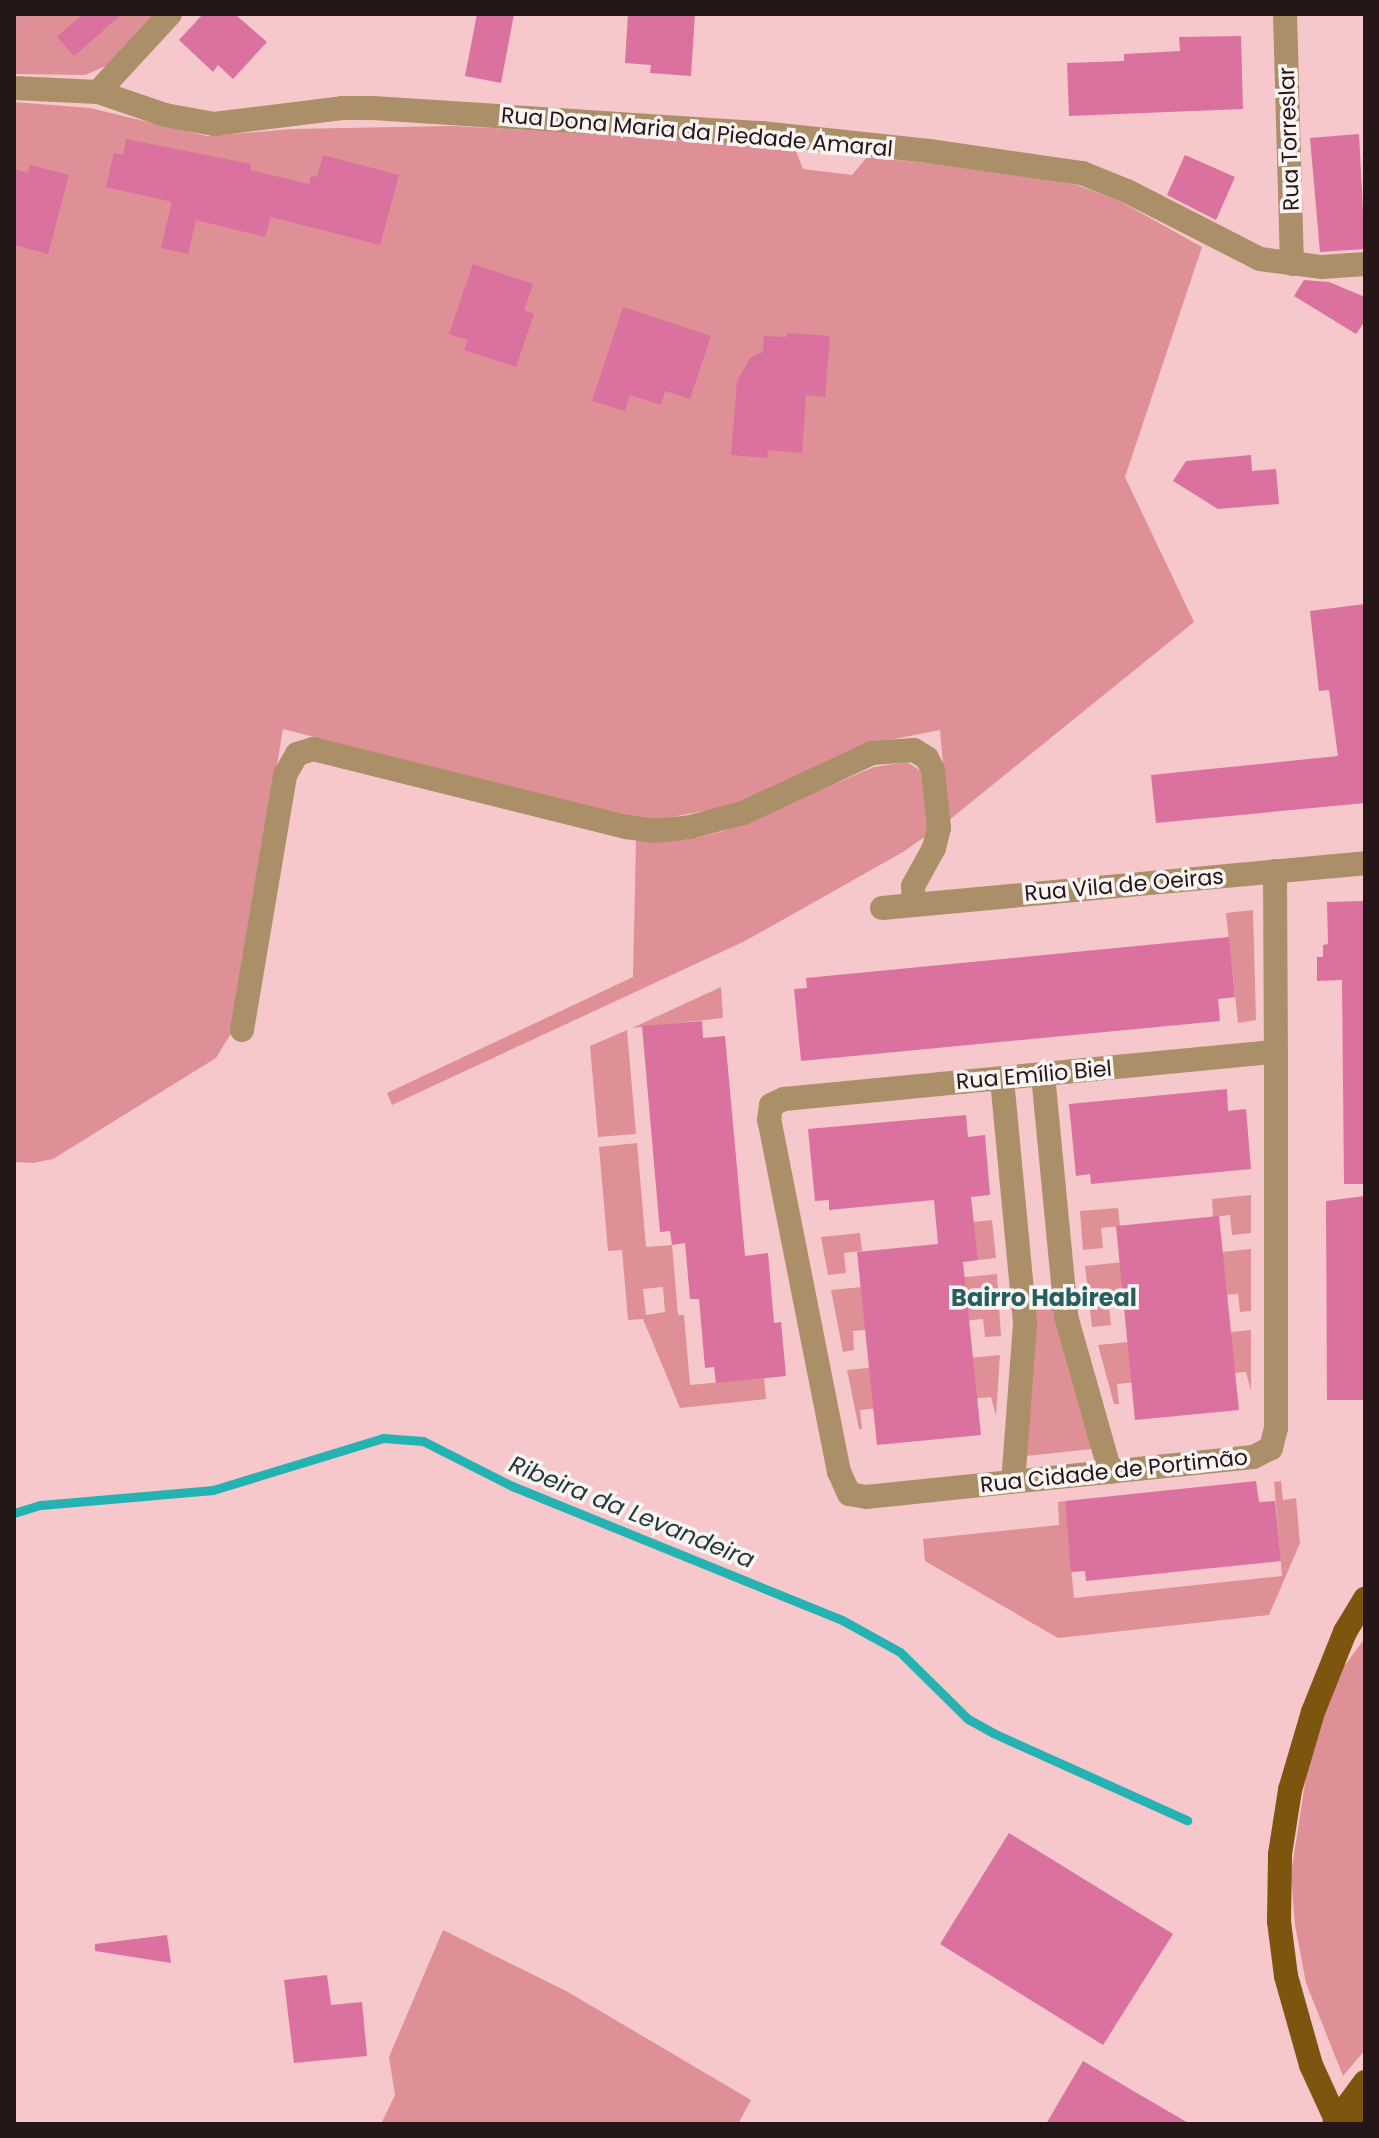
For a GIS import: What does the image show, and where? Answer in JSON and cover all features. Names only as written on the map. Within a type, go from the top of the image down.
[{"type":"main road","points":[[1336,2124],[1318,2085],[1298,2024],[1282,1950],[1278,1887],[1290,1790],[1313,1712],[1332,1664],[1365,1599]]},
{"type":"main road","points":[[1332,1664],[1351,1632],[1365,1617]]},
{"type":"main road","points":[[1336,2124],[1365,2082]]},
{"type":"main road","points":[[1359,2124],[1365,2115]]},
{"type":"street","points":[[98,92],[170,14]]},
{"type":"street","name":"Rua Torreslar","points":[[1285,14],[1292,264]]},
{"type":"street","name":"Rua Dona Maria da Piedade Amaral","points":[[14,88],[98,92],[165,115],[214,124],[342,108],[373,108],[761,133],[1057,168],[1127,191],[1240,251],[1292,264],[1338,268],[1365,264]]},
{"type":"street","points":[[242,1030],[285,775],[297,754],[313,749],[627,827],[654,831],[690,827],[743,813],[872,753],[914,750],[927,758],[933,770],[939,828],[934,848],[913,886],[914,905]]},
{"type":"street","name":"Rua Vila de Oeiras","points":[[882,908],[1365,863]]},
{"type":"street","name":"Rua Cidade de Portimão","points":[[793,1099],[773,1103],[768,1114],[844,1488],[861,1497],[1253,1457],[1268,1451],[1274,1441],[1275,871]]},
{"type":"street","name":"Rua Emílio Biel","points":[[793,1099],[1276,1052]]},
{"type":"street","points":[[1043,1075],[1066,1316],[1110,1472]]},
{"type":"street","points":[[1002,1079],[1025,1324],[1013,1482]]},
{"type":"shaded area","points":[[14,14],[158,14],[106,66],[85,75],[14,74]]},
{"type":"shaded area","points":[[14,102],[90,108],[207,136],[292,129],[451,126],[701,139],[795,149],[803,169],[852,175],[867,157],[988,169],[1074,184],[1118,200],[1202,247],[1125,477],[1194,622],[948,821],[940,730],[869,744],[730,806],[656,820],[625,817],[283,729],[233,1030],[216,1058],[53,1159],[33,1163],[14,1162]]},
{"type":"shaded area","points":[[907,762],[921,771],[930,833],[903,852],[745,941],[392,1105],[387,1093],[633,977],[636,840],[687,840],[724,831],[874,767]]},
{"type":"shaded area","points":[[1253,910],[1256,1020],[1238,1023],[1226,913]]},
{"type":"shaded area","points":[[721,987],[723,1018],[632,1028]]},
{"type":"shaded area","points":[[627,1030],[636,1134],[598,1137],[590,1046]]},
{"type":"shaded area","points":[[637,1143],[646,1247],[672,1245],[678,1315],[684,1315],[690,1385],[764,1378],[766,1399],[680,1408],[643,1319],[628,1320],[622,1250],[608,1251],[599,1147]],"holes":[[[663,1287],[665,1312],[646,1315],[643,1289]]]},
{"type":"shaded area","points":[[1251,1195],[1251,1233],[1232,1235],[1230,1215],[1213,1217],[1212,1199]]},
{"type":"shaded area","points":[[1118,1208],[1120,1226],[1101,1228],[1103,1248],[1083,1250],[1080,1211]]},
{"type":"shaded area","points":[[992,1220],[996,1258],[978,1260],[975,1240],[954,1224]]},
{"type":"shaded area","points":[[860,1233],[862,1251],[844,1253],[846,1273],[828,1275],[821,1237]]},
{"type":"shaded area","points":[[1251,1249],[1251,1311],[1240,1312],[1238,1294],[1221,1295],[1109,1307],[1111,1325],[1092,1327],[1085,1266]]},
{"type":"shaded area","points":[[997,1274],[1001,1336],[985,1337],[983,1319],[853,1331],[854,1350],[843,1352],[831,1290]]},
{"type":"shaded area","points":[[1053,1292],[1092,1449],[1026,1456],[1033,1294]]},
{"type":"shaded area","points":[[1251,1330],[1251,1391],[1246,1372],[1117,1384],[1119,1404],[1114,1404],[1098,1345]]},
{"type":"shaded area","points":[[1000,1355],[996,1416],[991,1397],[860,1410],[862,1429],[859,1429],[847,1370]]},
{"type":"shaded area","points":[[1281,1481],[1283,1500],[1296,1498],[1300,1543],[1269,1615],[1058,1638],[925,1561],[923,1539],[1059,1525],[1058,1502],[1065,1501],[1074,1598],[1282,1576],[1274,1482]]},
{"type":"shaded area","points":[[1365,1638],[1365,2050],[1343,2076],[1306,1983],[1295,1925],[1291,1874],[1307,1770],[1337,1676]]},
{"type":"shaded area","points":[[443,1930],[568,1992],[751,2100],[738,2124],[381,2124],[395,2095],[389,2057]]},
{"type":"building","points":[[83,14],[122,14],[74,56],[57,37]]},
{"type":"building","points":[[203,14],[235,14],[267,42],[233,79],[218,65],[213,72],[179,40]]},
{"type":"building","points":[[477,14],[514,14],[501,83],[465,76]]},
{"type":"building","points":[[628,14],[695,14],[691,76],[650,73],[651,65],[625,63]]},
{"type":"building","points":[[1241,36],[1243,109],[1069,116],[1067,63],[1124,61],[1124,54],[1180,51],[1179,37]]},
{"type":"building","points":[[1359,134],[1365,249],[1320,252],[1310,138]]},
{"type":"building","points":[[126,139],[251,164],[250,170],[309,184],[311,176],[317,177],[323,155],[399,175],[380,245],[271,217],[265,237],[196,220],[188,254],[161,248],[172,202],[106,187],[114,153],[123,155]]},
{"type":"building","points":[[1185,155],[1235,177],[1216,220],[1167,195]]},
{"type":"building","points":[[30,165],[69,175],[48,254],[14,245],[14,169],[28,173]]},
{"type":"building","points":[[473,264],[533,284],[524,310],[534,314],[516,367],[464,350],[468,340],[449,334]]},
{"type":"building","points":[[1304,280],[1329,282],[1365,297],[1365,321],[1356,334],[1294,296]]},
{"type":"building","points":[[623,307],[711,336],[690,399],[665,391],[661,405],[630,395],[625,411],[592,401]]},
{"type":"building","points":[[787,333],[830,336],[825,397],[806,395],[802,453],[768,450],[767,458],[731,455],[737,381],[750,358],[763,352],[764,336],[787,337]]},
{"type":"building","points":[[1251,455],[1252,471],[1276,469],[1279,504],[1218,509],[1173,481],[1186,461]]},
{"type":"building","points":[[1365,604],[1365,803],[1156,823],[1151,775],[1338,756],[1329,690],[1319,691],[1310,611]]},
{"type":"building","points":[[1365,901],[1365,1184],[1344,1184],[1342,980],[1317,981],[1317,957],[1323,957],[1323,945],[1328,944],[1327,902]]},
{"type":"building","points":[[1229,937],[1235,997],[1218,999],[1220,1021],[801,1061],[794,989],[807,988],[806,978]]},
{"type":"building","points":[[702,1021],[703,1038],[725,1036],[745,1256],[768,1253],[774,1323],[781,1322],[786,1376],[716,1383],[714,1367],[705,1368],[699,1299],[690,1299],[685,1243],[672,1245],[670,1231],[660,1232],[642,1026]]},
{"type":"building","points":[[1227,1089],[1228,1111],[1246,1109],[1251,1169],[1091,1184],[1090,1174],[1076,1176],[1069,1104]]},
{"type":"building","points":[[966,1115],[968,1137],[985,1135],[990,1195],[971,1197],[978,1260],[963,1262],[981,1435],[877,1445],[857,1252],[938,1244],[934,1200],[829,1210],[829,1200],[815,1201],[808,1129]]},
{"type":"building","points":[[1365,1196],[1365,1400],[1327,1400],[1326,1201]]},
{"type":"building","points":[[1219,1216],[1239,1410],[1135,1420],[1116,1226]]},
{"type":"building","points":[[1256,1481],[1259,1502],[1275,1501],[1281,1561],[1086,1581],[1085,1571],[1071,1572],[1065,1501]]},
{"type":"building","points":[[1009,1833],[1173,1934],[1103,2045],[940,1944]]},
{"type":"building","points":[[167,1935],[171,1963],[95,1951],[95,1944]]},
{"type":"building","points":[[327,1975],[331,2005],[362,2002],[367,2056],[294,2063],[284,1980]]},
{"type":"building","points":[[1083,2061],[1130,2089],[1190,2124],[1046,2124]]},
{"type":"waterway","name":"Ribeira da Levandeira","points":[[14,1513],[41,1505],[213,1490],[383,1438],[423,1441],[512,1486],[842,1620],[900,1652],[968,1719],[1187,1820]]},
{"type":"district","name":"Bairro Habireal","points":[[1044,1298]]}]
